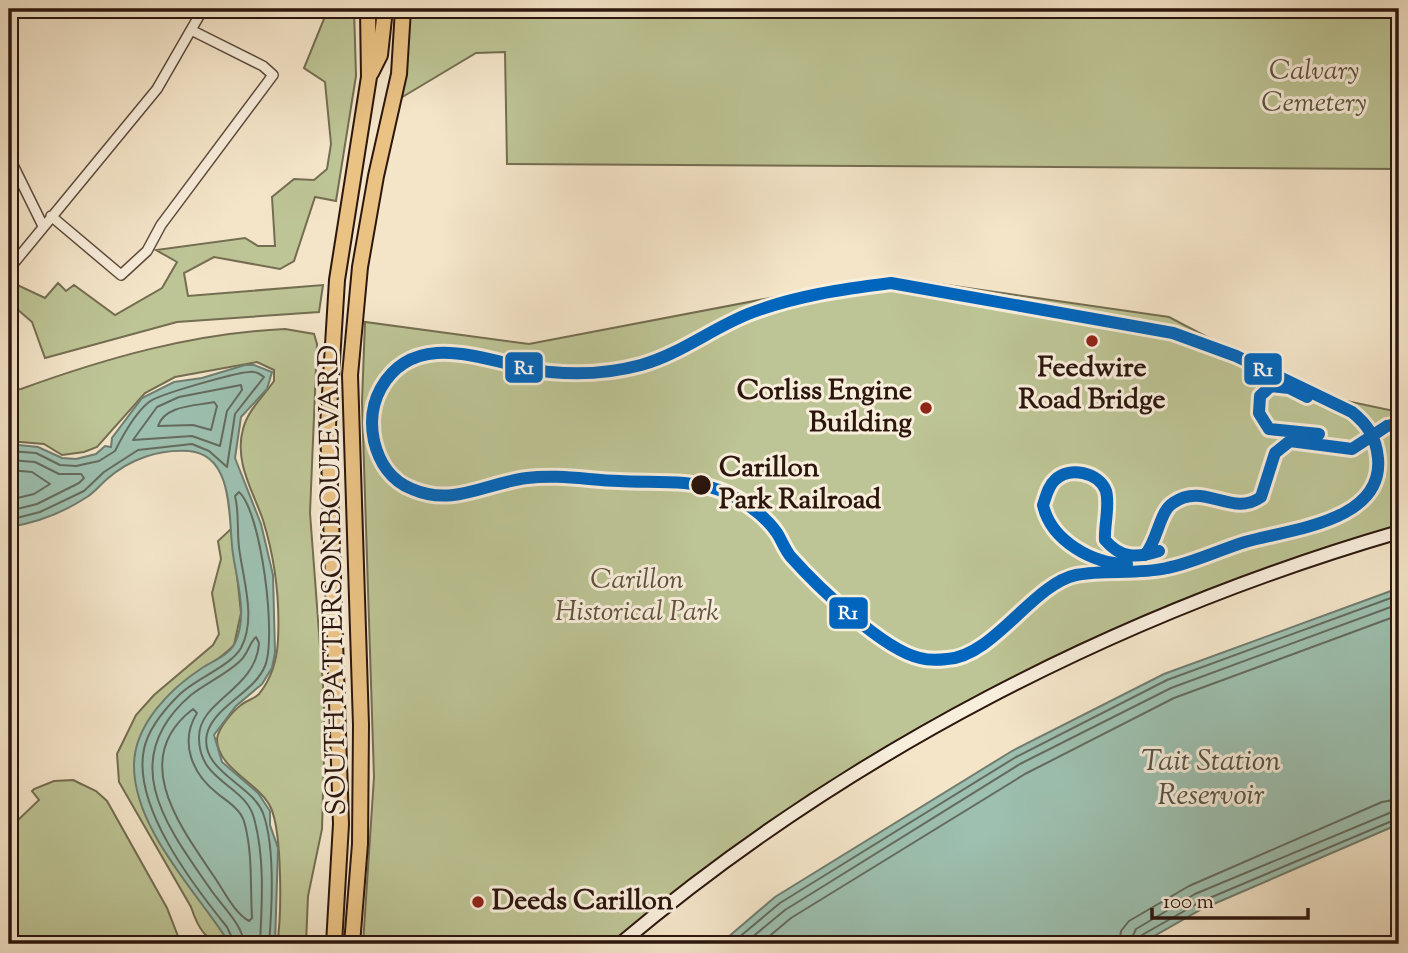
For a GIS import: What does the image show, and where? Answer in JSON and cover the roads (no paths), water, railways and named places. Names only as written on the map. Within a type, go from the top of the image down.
[{"type":"main road","name":"SOUTH PATTERSON BOULEVARD","points":[[334,944],[341,824],[328,426],[337,280],[369,77],[368,9]]},
{"type":"main road","points":[[369,77],[380,55],[385,9]]},
{"type":"main road","name":"SOUTH PATTERSON BOULEVARD","points":[[352,944],[360,844],[362,724],[350,375],[360,267],[376,176],[399,74],[403,9]]},
{"type":"street","points":[[9,269],[157,89],[204,9]]},
{"type":"street","points":[[51,216],[121,275],[147,251],[161,225],[273,75],[263,66],[193,31]]},
{"type":"street","points":[[9,157],[43,226]]},
{"type":"street","points":[[620,944],[708,872],[756,839],[956,715],[1076,656],[1212,596],[1399,532]]},
{"type":"water","points":[[245,365],[254,365],[272,372],[267,389],[241,417],[235,458],[261,524],[273,575],[275,653],[272,668],[262,684],[236,706],[214,735],[222,762],[258,793],[270,811],[270,825],[278,848],[275,944],[230,944],[155,836],[137,788],[134,764],[136,749],[156,709],[178,686],[229,651],[239,633],[241,610],[227,493],[215,465],[204,455],[189,451],[145,457],[125,466],[90,495],[69,507],[39,520],[9,527],[9,444],[38,447],[62,458],[76,459],[96,454],[105,446],[111,447],[112,438],[142,398],[174,382],[202,378]]},
{"type":"water","name":"Tait Station Reservoir","points":[[1399,588],[1399,824],[1202,909],[1140,944],[720,944],[775,897],[1012,751],[1164,674]]},
{"type":"place","name":"Feedwire Road Bridge","points":[[1092,341]]},
{"type":"place","name":"Corliss Engine Building","points":[[926,408]]},
{"type":"place","name":"Carillon Park Railroad","points":[[701,485]]},
{"type":"place","name":"Deeds Carillon","points":[[478,902]]},
{"type":"park label","name":"Calvary Cemetery","points":[[1314,88]]},
{"type":"park label","name":"Carillon Historical Park","points":[[637,597]]}]
